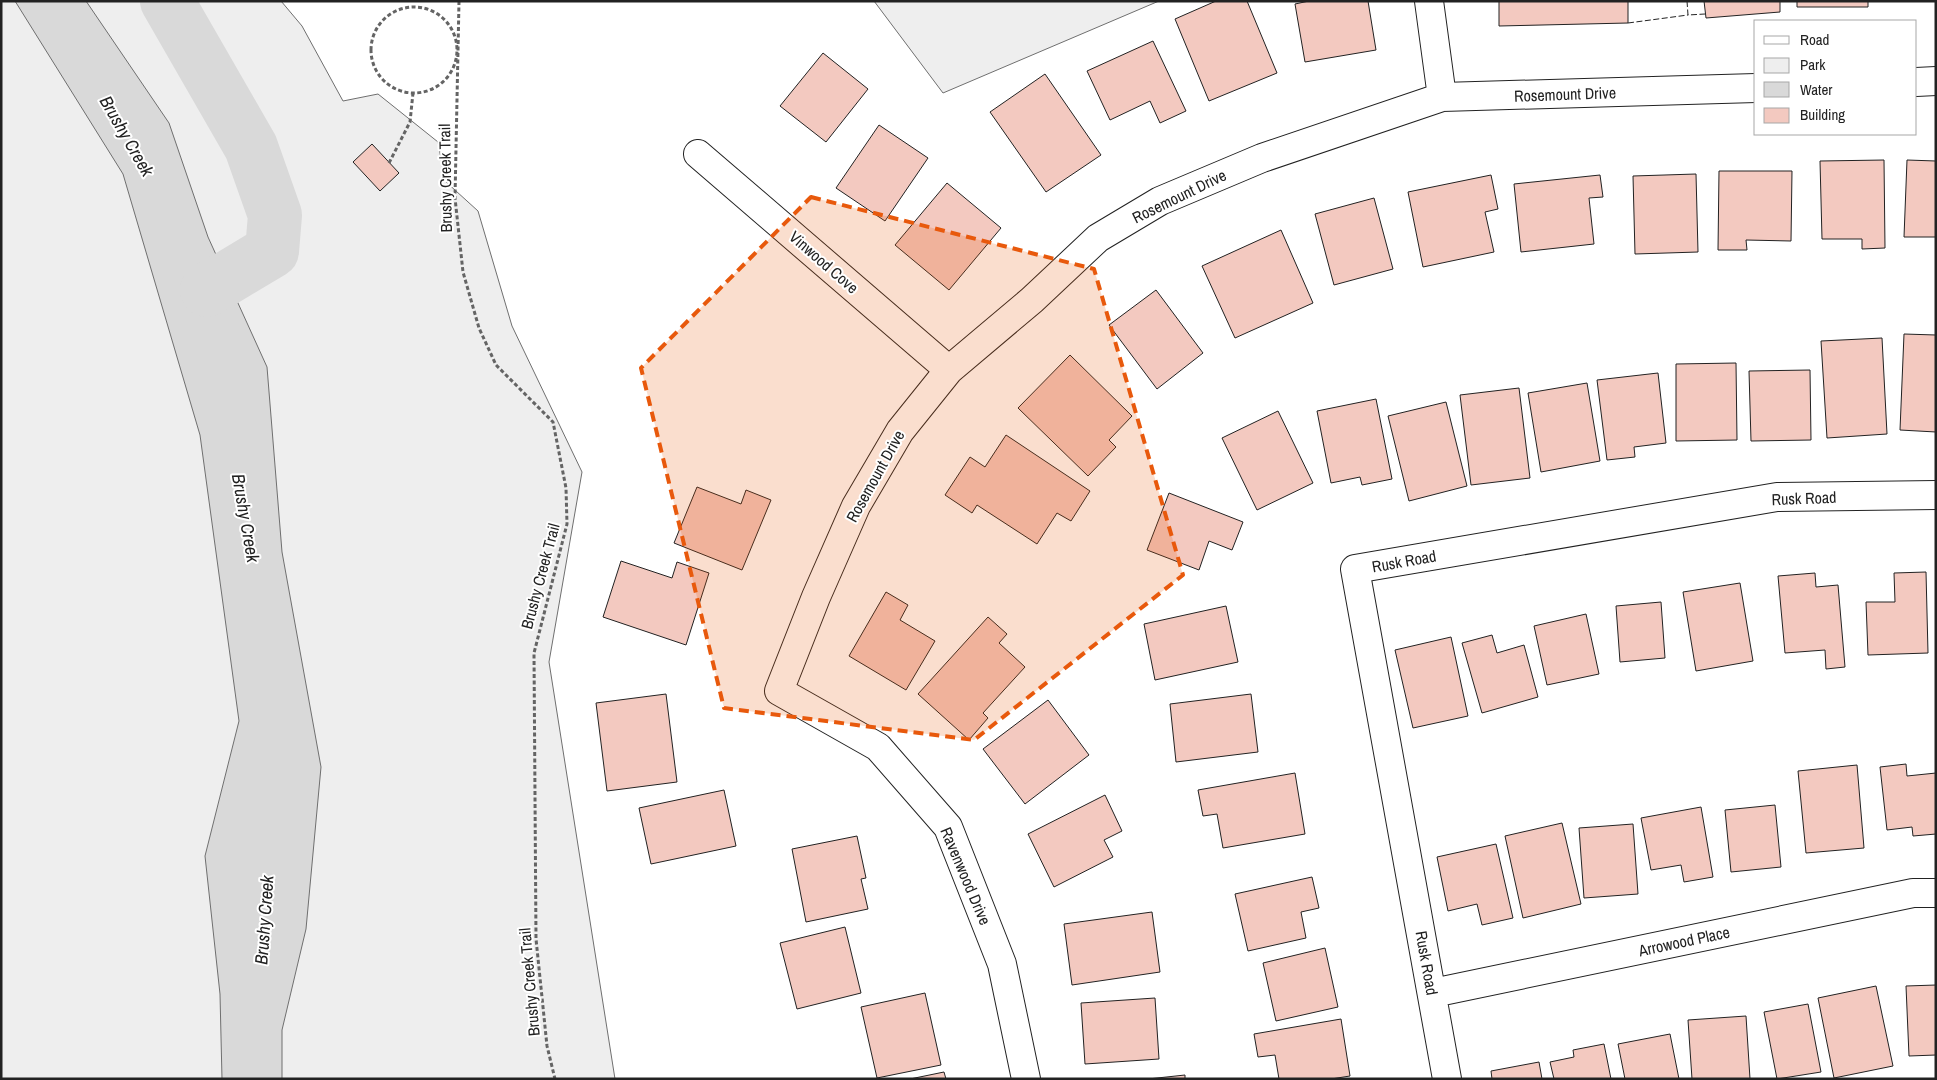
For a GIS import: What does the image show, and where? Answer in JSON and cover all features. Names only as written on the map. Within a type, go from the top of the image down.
[{"type":"street","points":[[1429,1],[1442,97]]},
{"type":"street","points":[[1917,82],[1936,81]]},
{"type":"street","name":"Rosemount Drive","points":[[779,691],[816,597],[856,506],[900,431],[949,370],[1032,300],[1098,238],[1160,202],[1262,158],[1442,97],[1754,88]]},
{"type":"street","name":"Vinwood Cove","points":[[698,154],[949,370]]},
{"type":"street","name":"Rusk Road","points":[[1447,1079],[1433,993],[1355,570],[1777,497],[1936,495]]},
{"type":"street","name":"Ravenwood Drive","points":[[779,691],[878,747],[948,827],[1002,964],[1026,1079]]},
{"type":"street","name":"Arrowood Place","points":[[1433,993],[1913,893],[1936,893]]},
{"type":"path","name":"Brushy Creek Trail","points":[[459,1],[455,198],[463,272],[478,328],[496,366],[553,422],[566,488],[567,524],[534,653],[536,939],[547,1046],[554,1079]]},
{"type":"path","name":"Brushy Creek Trail","points":[[410,8],[433,12],[450,27],[457,49],[456,61],[444,81],[435,88],[413,93],[400,91],[389,85],[380,76],[371,52],[372,39],[378,27],[386,18],[397,11],[410,8]]},
{"type":"path","points":[[389,163],[410,122],[413,93]]},
{"type":"highlighted area","points":[[811,197],[1094,269],[1183,575],[974,740],[724,708],[641,368]]},
{"type":"green space","points":[[1,1],[281,1],[302,26],[343,101],[378,94],[438,142],[445,181],[478,211],[512,326],[582,472],[549,662],[615,1079],[1,1079]]},
{"type":"green space","points":[[874,1],[1159,1],[943,93]]},
{"type":"water","name":"Brushy Creek","points":[[15,1],[86,1],[169,123],[208,237],[267,367],[282,552],[321,767],[306,929],[282,1030],[282,1079],[222,1079],[220,994],[205,856],[239,721],[200,435],[123,174]]},
{"type":"building","points":[[1216,1],[1247,1],[1277,73],[1209,101],[1175,19]]},
{"type":"building","points":[[1309,1],[1368,1],[1376,50],[1305,62],[1295,4]]},
{"type":"building","points":[[1499,1],[1628,1],[1628,23],[1499,26]]},
{"type":"building","points":[[1704,1],[1780,1],[1780,12],[1706,18]]},
{"type":"building","points":[[1797,1],[1868,1],[1868,7],[1797,7]]},
{"type":"building","points":[[1153,41],[1186,111],[1160,123],[1150,101],[1110,120],[1087,71]]},
{"type":"building","points":[[823,53],[868,89],[826,142],[780,106]]},
{"type":"building","points":[[1045,74],[1101,155],[1046,192],[990,112]]},
{"type":"building","points":[[879,125],[928,158],[885,221],[836,188]]},
{"type":"building","points":[[372,144],[399,173],[380,191],[353,162]]},
{"type":"building","points":[[1884,160],[1885,248],[1862,249],[1862,239],[1822,239],[1820,161]]},
{"type":"building","points":[[1907,160],[1936,161],[1936,237],[1904,237]]},
{"type":"building","points":[[1719,171],[1792,171],[1791,241],[1746,240],[1747,250],[1718,250]]},
{"type":"building","points":[[1696,174],[1698,252],[1635,254],[1633,176]]},
{"type":"building","points":[[1491,175],[1498,209],[1485,212],[1494,252],[1423,267],[1408,192]]},
{"type":"building","points":[[1600,175],[1603,197],[1589,198],[1594,244],[1521,252],[1514,184]]},
{"type":"building","points":[[947,183],[1001,228],[949,290],[895,245]]},
{"type":"building","points":[[1374,198],[1393,269],[1334,285],[1315,214]]},
{"type":"building","points":[[1281,230],[1313,303],[1235,338],[1202,266]]},
{"type":"building","points":[[1156,290],[1203,353],[1157,389],[1109,325]]},
{"type":"building","points":[[1904,334],[1936,335],[1936,432],[1900,430]]},
{"type":"building","points":[[1882,338],[1887,434],[1827,438],[1821,341]]},
{"type":"building","points":[[1070,355],[1132,416],[1109,440],[1116,447],[1088,476],[1018,408]]},
{"type":"building","points":[[1736,363],[1737,440],[1676,441],[1676,364]]},
{"type":"building","points":[[1810,370],[1811,440],[1751,441],[1749,371]]},
{"type":"building","points":[[1658,373],[1666,443],[1634,447],[1635,457],[1607,460],[1597,380]]},
{"type":"building","points":[[1587,383],[1600,461],[1541,472],[1528,393]]},
{"type":"building","points":[[1519,388],[1530,478],[1471,485],[1460,395]]},
{"type":"building","points":[[1376,399],[1392,479],[1362,485],[1360,477],[1331,483],[1317,411]]},
{"type":"building","points":[[1446,402],[1467,486],[1409,501],[1388,416]]},
{"type":"building","points":[[1278,411],[1313,483],[1257,510],[1222,438]]},
{"type":"building","points":[[1006,435],[1090,491],[1071,521],[1057,513],[1037,544],[977,505],[972,513],[945,495],[970,457],[985,467]]},
{"type":"building","points":[[697,487],[741,504],[746,490],[771,500],[742,570],[674,543]]},
{"type":"building","points":[[1169,493],[1243,522],[1232,550],[1209,541],[1199,570],[1147,550]]},
{"type":"building","points":[[621,561],[672,578],[677,562],[709,573],[686,645],[603,617]]},
{"type":"building","points":[[1926,572],[1928,653],[1868,655],[1866,602],[1895,602],[1894,573]]},
{"type":"building","points":[[1815,573],[1816,587],[1838,585],[1845,667],[1826,669],[1825,650],[1785,653],[1778,576]]},
{"type":"building","points":[[1740,583],[1753,661],[1696,671],[1683,592]]},
{"type":"building","points":[[886,592],[908,605],[900,620],[935,641],[906,690],[849,656]]},
{"type":"building","points":[[1661,602],[1665,658],[1620,662],[1616,606]]},
{"type":"building","points":[[1226,606],[1238,662],[1155,680],[1144,624]]},
{"type":"building","points":[[1586,614],[1599,674],[1547,685],[1534,626]]},
{"type":"building","points":[[988,617],[1007,634],[999,643],[1025,667],[983,713],[988,718],[969,740],[918,694]]},
{"type":"building","points":[[1492,635],[1497,653],[1524,645],[1538,697],[1482,713],[1462,643]]},
{"type":"building","points":[[1451,637],[1468,716],[1413,728],[1395,650]]},
{"type":"building","points":[[666,694],[677,782],[607,791],[596,703]]},
{"type":"building","points":[[1251,694],[1258,752],[1176,762],[1170,704]]},
{"type":"building","points":[[1048,700],[1089,755],[1025,804],[983,749]]},
{"type":"building","points":[[1906,764],[1907,776],[1936,773],[1936,834],[1913,836],[1912,827],[1887,830],[1880,767]]},
{"type":"building","points":[[1857,765],[1864,848],[1806,853],[1798,771]]},
{"type":"building","points":[[1295,773],[1305,834],[1223,848],[1217,814],[1203,816],[1198,790]]},
{"type":"building","points":[[724,790],[736,846],[651,864],[639,808]]},
{"type":"building","points":[[1105,795],[1122,831],[1104,840],[1113,857],[1054,887],[1028,834]]},
{"type":"building","points":[[1775,805],[1781,867],[1731,872],[1725,810]]},
{"type":"building","points":[[1701,807],[1713,877],[1684,882],[1681,865],[1651,870],[1641,818]]},
{"type":"building","points":[[1562,823],[1581,904],[1523,918],[1505,836]]},
{"type":"building","points":[[1633,824],[1638,894],[1584,898],[1579,828]]},
{"type":"building","points":[[857,836],[866,878],[861,879],[868,909],[806,922],[792,849]]},
{"type":"building","points":[[1496,844],[1513,918],[1482,925],[1477,904],[1448,911],[1437,857]]},
{"type":"building","points":[[1312,877],[1319,908],[1301,912],[1306,938],[1248,951],[1235,894]]},
{"type":"building","points":[[1152,912],[1160,972],[1072,985],[1064,924]]},
{"type":"building","points":[[845,927],[861,993],[797,1009],[780,943]]},
{"type":"building","points":[[1325,948],[1338,1007],[1276,1021],[1263,963]]},
{"type":"building","points":[[1936,985],[1936,1055],[1909,1056],[1906,986]]},
{"type":"building","points":[[1876,986],[1893,1066],[1834,1078],[1818,998]]},
{"type":"building","points":[[925,993],[941,1065],[877,1078],[861,1007]]},
{"type":"building","points":[[1155,998],[1159,1059],[1085,1064],[1081,1003]]},
{"type":"building","points":[[1808,1004],[1821,1072],[1777,1079],[1764,1012]]},
{"type":"building","points":[[1746,1016],[1750,1079],[1692,1079],[1688,1020]]},
{"type":"building","points":[[1341,1019],[1350,1076],[1331,1079],[1279,1079],[1275,1055],[1258,1057],[1254,1034]]},
{"type":"building","points":[[1670,1034],[1679,1079],[1625,1079],[1618,1044]]},
{"type":"building","points":[[1604,1044],[1611,1079],[1554,1079],[1550,1062],[1574,1057],[1573,1050]]},
{"type":"building","points":[[1539,1062],[1542,1079],[1492,1079],[1491,1071]]},
{"type":"building","points":[[944,1072],[946,1079],[910,1079]]},
{"type":"building","points":[[1185,1075],[1185,1079],[1148,1079]]},
{"type":"waterway","points":[[167,1],[251,147],[275,215],[272,251],[207,290]]},
{"type":"fence","points":[[1687,1],[1688,15],[1705,14]]},
{"type":"fence","points":[[1628,23],[1688,15]]}]
